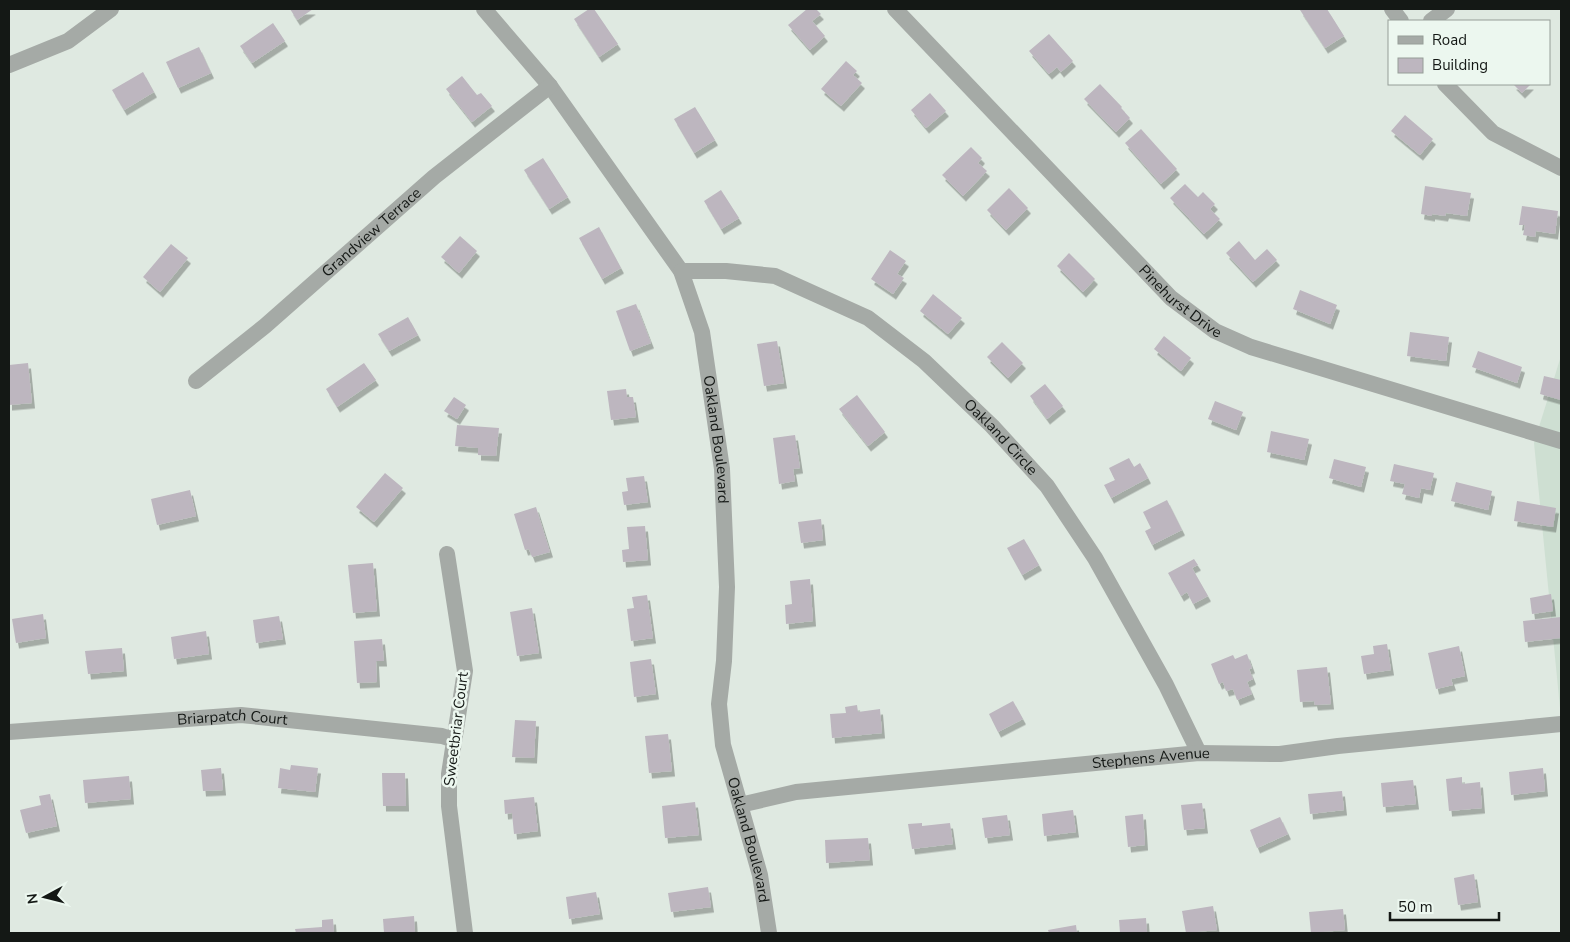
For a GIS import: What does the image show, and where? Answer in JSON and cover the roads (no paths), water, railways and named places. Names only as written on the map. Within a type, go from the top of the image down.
[{"type":"street","points":[[9,65],[68,41],[111,9]]},
{"type":"street","name":"Oakland Boulevard","points":[[484,9],[550,86],[681,271],[702,332],[722,469],[727,587],[724,661],[719,704],[723,745],[760,875],[769,933]]},
{"type":"street","name":"Pinehurst Drive","points":[[895,9],[1171,298],[1216,331],[1251,347],[1561,441]]},
{"type":"street","points":[[1392,9],[1399,20]]},
{"type":"street","points":[[1433,20],[1447,9]]},
{"type":"street","points":[[1446,85],[1494,133],[1561,168]]},
{"type":"street","name":"Grandview Terrace","points":[[196,381],[265,326],[434,176],[550,86]]},
{"type":"street","name":"Oakland Circle","points":[[681,271],[726,270],[775,276],[868,318],[924,361],[992,426],[1047,486],[1095,558],[1166,685],[1199,753]]},
{"type":"street","name":"Sweetbriar Court","points":[[447,554],[465,670],[449,774],[448,806],[465,933]]},
{"type":"street","name":"Briarpatch Court","points":[[9,732],[241,715],[442,736],[454,740]]},
{"type":"street","name":"Stephens Avenue","points":[[740,805],[796,792],[1199,753],[1280,754],[1338,746],[1561,724]]}]
